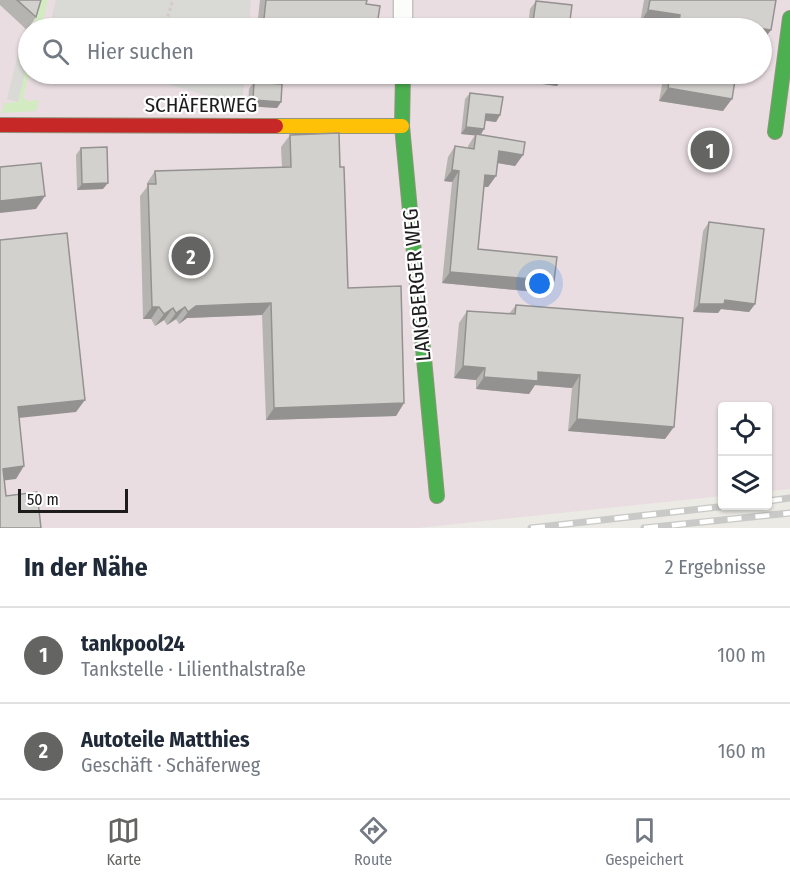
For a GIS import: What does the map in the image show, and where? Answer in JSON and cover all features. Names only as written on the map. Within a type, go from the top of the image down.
[{"type":"street","points":[[403,0],[403,18]]},
{"type":"street","points":[[775,132],[790,18]]},
{"type":"street","name":"LANGBERGER WEG","points":[[403,84],[402,126],[437,496]]},
{"type":"street","name":"SCHÄFERWEG","points":[[0,125],[402,126]]},
{"type":"path","points":[[167,18],[173,0]]},
{"type":"shaded area","points":[[0,0],[790,0],[790,489],[772,491],[772,402],[718,402],[718,496],[418,528],[0,528]]},
{"type":"shaded area","points":[[56,0],[251,0],[250,18],[52,18]]},
{"type":"shaded area","points":[[18,54],[18,84],[22,84],[18,102],[7,99]]},
{"type":"shaded area","points":[[168,84],[244,84],[242,106]]},
{"type":"green space","points":[[40,0],[48,0],[44,18],[35,18]]},
{"type":"green space","points":[[22,84],[26,84],[23,98],[28,101],[39,100],[36,111],[1,113],[5,103],[18,102]]},
{"type":"building","points":[[17,0],[41,0],[36,17]]},
{"type":"building","points":[[266,0],[367,0],[366,4],[380,6],[378,18],[264,18]]},
{"type":"building","points":[[650,0],[776,0],[772,24],[772,18],[680,18],[680,15],[648,10]]},
{"type":"building","points":[[536,1],[572,5],[570,18],[533,18]]},
{"type":"building","points":[[254,84],[282,84],[281,102],[253,100]]},
{"type":"building","points":[[669,84],[734,84],[732,99],[668,88]]},
{"type":"building","points":[[470,93],[503,97],[500,115],[486,114],[484,129],[466,127]]},
{"type":"building","points":[[339,133],[340,167],[344,167],[348,288],[401,286],[404,403],[274,408],[271,303],[196,306],[188,312],[185,307],[176,313],[173,308],[164,314],[159,307],[152,307],[148,184],[156,184],[155,171],[291,167],[290,135]]},
{"type":"building","points":[[476,134],[525,142],[523,155],[499,151],[496,176],[485,175],[478,249],[557,257],[554,281],[450,272],[459,171],[452,170],[455,146],[474,149]]},
{"type":"building","points":[[107,147],[108,183],[82,184],[81,148]]},
{"type":"building","points":[[41,163],[45,196],[0,201],[0,167]]},
{"type":"building","points":[[709,222],[764,229],[755,304],[725,300],[724,304],[699,304]]},
{"type":"building","points":[[67,233],[85,400],[18,407],[24,466],[3,469],[6,496],[37,492],[41,528],[0,528],[0,240]]},
{"type":"building","points":[[516,305],[683,318],[674,427],[577,419],[580,375],[538,372],[538,381],[484,377],[485,368],[463,366],[467,311],[515,314]]},
{"type":"railway","points":[[772,500],[790,498]]},
{"type":"railway","points":[[531,528],[718,507]]},
{"type":"railway","points":[[644,528],[790,513]]},
{"type":"traffic: fast","points":[[775,132],[790,18]]},
{"type":"traffic: fast","points":[[403,84],[402,126],[437,496]]},
{"type":"traffic: slow","points":[[276,126],[402,126]]},
{"type":"traffic: jam","points":[[0,125],[276,126]]},
{"type":"place","name":"tankpool24","points":[[710,150]]},
{"type":"place","name":"Autoteile Matthies","points":[[191,256]]}]
